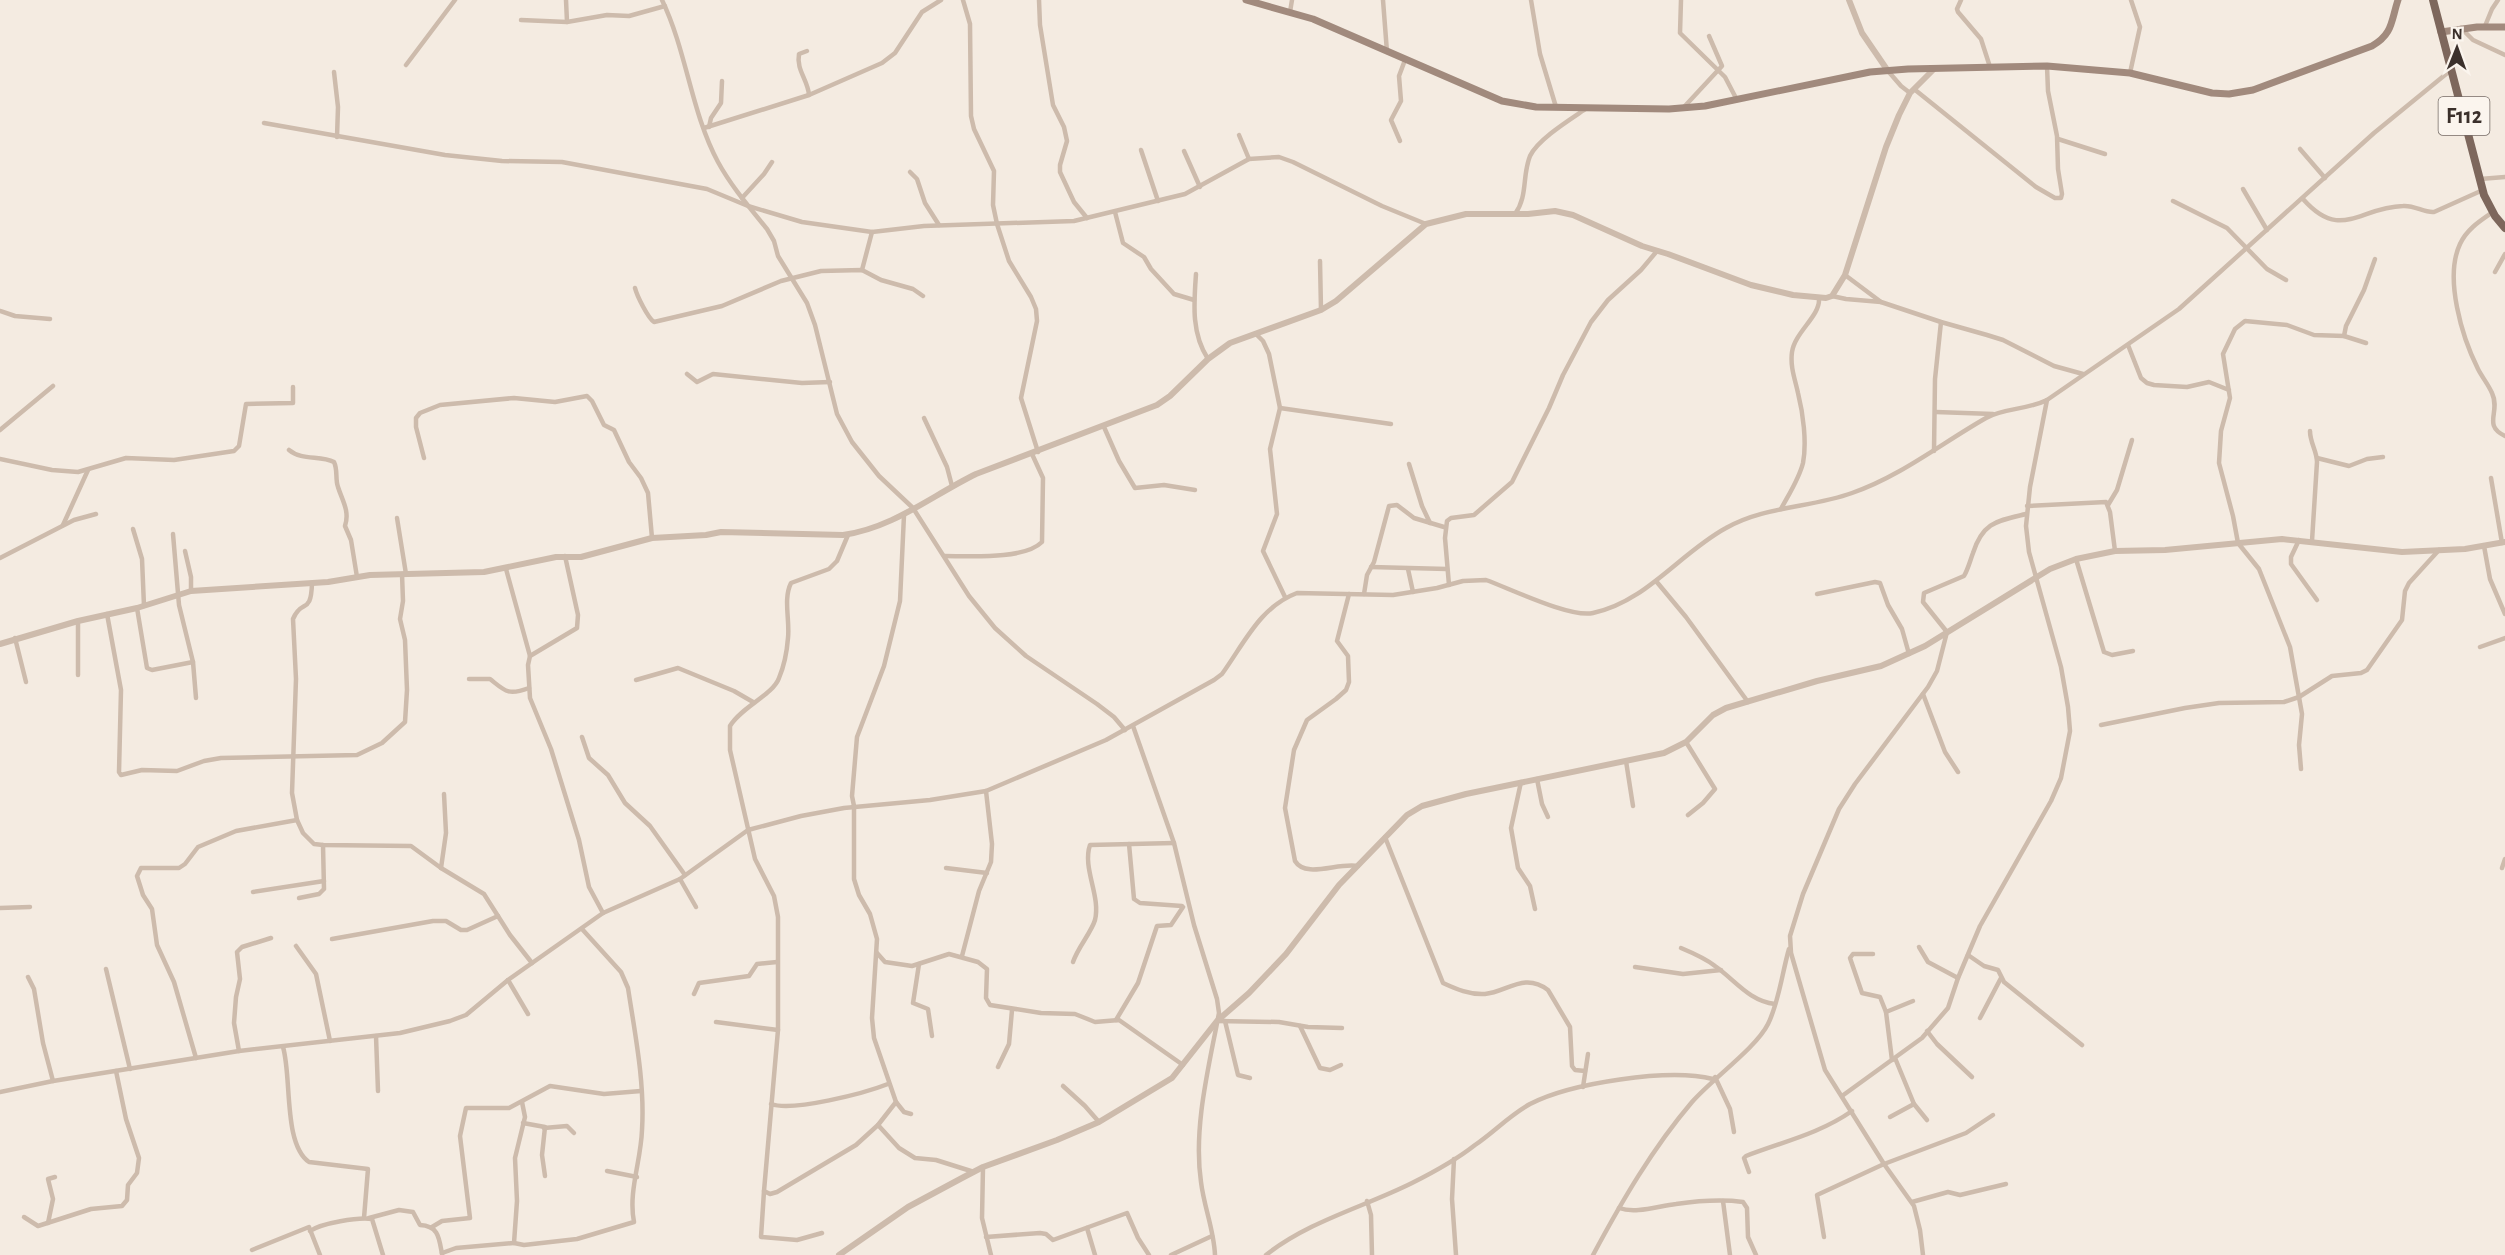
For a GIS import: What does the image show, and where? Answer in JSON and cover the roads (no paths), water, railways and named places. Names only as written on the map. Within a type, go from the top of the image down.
[{"type":"main road","points":[[1246,0],[1290,12],[1502,101],[1587,108],[1684,107],[1737,100],[1852,75],[1888,71],[1990,67],[2047,66],[2130,73],[2212,93],[2229,94],[2253,90],[2372,46],[2389,32],[2398,0]]},
{"type":"main road","name":"F112","points":[[2433,0],[2483,190],[2493,212],[2505,228]]},
{"type":"main road","points":[[2441,32],[2485,26],[2505,27]]},
{"type":"street","points":[[406,65],[455,0]]},
{"type":"street","points":[[566,0],[567,22]]},
{"type":"street","points":[[662,0],[718,162],[774,241],[778,256],[807,303],[815,325],[837,414],[852,442],[879,476],[913,508],[969,596],[995,628],[1026,656],[1114,717],[1125,730]]},
{"type":"street","points":[[706,127],[809,95],[890,57],[922,12],[941,0]]},
{"type":"street","points":[[944,556],[1022,552],[1042,542],[1043,478],[1021,398],[1037,321],[1036,309],[1009,261],[993,205],[994,171],[974,129],[971,116],[970,24],[963,0]]},
{"type":"street","points":[[1039,0],[1040,25],[1053,105],[1064,127],[1067,141],[1060,172],[1074,202],[1087,218]]},
{"type":"street","points":[[1290,12],[1292,0]]},
{"type":"street","points":[[1383,0],[1387,52]]},
{"type":"street","points":[[1531,0],[1540,54],[1556,107]]},
{"type":"street","points":[[1681,0],[1680,33],[1731,85],[1737,100]]},
{"type":"street","points":[[1849,0],[1862,33],[1901,86],[1912,91],[2036,187],[2055,198],[2061,198],[2058,140],[2048,91],[2047,66]]},
{"type":"street","points":[[1961,0],[1958,12],[1981,39],[1990,67]]},
{"type":"street","points":[[2130,73],[2140,27],[2131,0]]},
{"type":"street","points":[[2485,26],[2498,0]]},
{"type":"street","points":[[520,20],[567,22],[607,15],[634,15],[665,6]]},
{"type":"street","points":[[2461,28],[2472,40],[2505,55]]},
{"type":"street","points":[[1684,107],[1719,71],[1720,61],[1709,36]]},
{"type":"street","points":[[807,51],[799,54],[798,66],[809,87],[809,95]]},
{"type":"street","points":[[1400,141],[1391,120],[1401,101],[1399,76],[1405,60]]},
{"type":"street","points":[[1832,296],[1845,275],[1886,147],[1912,91],[1934,69]]},
{"type":"street","points":[[1936,412],[1995,414],[2026,409],[2047,400],[2179,309],[2374,133],[2452,69]]},
{"type":"street","points":[[334,72],[338,107],[337,137]]},
{"type":"street","points":[[706,127],[722,98],[722,81]]},
{"type":"street","points":[[1515,214],[1523,200],[1527,166],[1531,154],[1544,140],[1587,108]]},
{"type":"street","points":[[264,123],[445,155],[501,161],[562,162],[707,189],[748,206],[802,222],[872,232],[939,225],[1055,223],[1087,218],[1185,194],[1249,159],[1278,158],[1287,159],[1382,206],[1426,224]]},
{"type":"street","points":[[1239,135],[1249,159]]},
{"type":"street","points":[[2058,140],[2105,154]]},
{"type":"street","points":[[2300,149],[2325,178]]},
{"type":"street","points":[[1141,150],[1158,201]]},
{"type":"street","points":[[1184,151],[1200,187]]},
{"type":"street","points":[[742,198],[772,162]]},
{"type":"street","points":[[910,172],[917,179],[925,203],[939,225]]},
{"type":"street","points":[[2480,179],[2505,177]]},
{"type":"street","points":[[2243,189],[2267,230]]},
{"type":"street","points":[[2303,199],[2320,215],[2347,220],[2396,206],[2414,206],[2427,212],[2434,212],[2483,190]]},
{"type":"street","points":[[2173,201],[2222,225],[2248,247],[2267,269],[2286,280]]},
{"type":"street","points":[[1115,212],[1123,243],[1144,257],[1174,294],[1194,300]]},
{"type":"street","points":[[0,644],[78,621],[141,607],[191,591],[312,583],[357,577],[484,572],[565,556],[580,556],[652,538],[721,532],[848,535],[883,526],[976,474],[1104,427],[1164,400],[1208,359],[1230,343],[1321,310],[1336,301],[1426,224],[1466,214],[1563,212],[1751,285],[1819,299],[1832,296],[1881,302],[2003,340],[2054,366],[2083,374]]},
{"type":"street","points":[[2493,212],[2478,222],[2461,242],[2456,260],[2454,283],[2458,312],[2477,368],[2493,395],[2495,404],[2493,427],[2495,431],[2505,436]]},
{"type":"street","points":[[862,270],[872,232]]},
{"type":"street","points":[[1449,585],[1444,527],[1451,518],[1473,515],[1512,482],[1591,322],[1608,300],[1641,270],[1657,250]]},
{"type":"street","points":[[2495,272],[2505,254]]},
{"type":"street","points":[[2344,336],[2346,326],[2364,290],[2375,259]]},
{"type":"street","points":[[1320,261],[1321,310]]},
{"type":"street","points":[[635,288],[647,317],[654,322],[722,306],[781,281],[813,272],[862,270],[881,280],[913,290],[922,296]]},
{"type":"street","points":[[1196,274],[1194,300],[1196,335],[1208,359]]},
{"type":"street","points":[[1845,275],[1881,302]]},
{"type":"street","points":[[1780,509],[1798,477],[1804,455],[1802,417],[1791,367],[1792,353],[1798,333],[1816,310],[1819,299]]},
{"type":"street","points":[[0,311],[15,316],[50,319]]},
{"type":"street","points":[[1934,451],[1935,379],[1941,322]]},
{"type":"street","points":[[2301,769],[2299,737],[2302,714],[2296,670],[2282,623],[2259,569],[2238,543],[2234,516],[2218,463],[2221,431],[2230,403],[2223,354],[2241,322],[2281,324],[2301,328],[2318,336],[2344,336],[2366,344]]},
{"type":"street","points":[[1256,334],[1263,341],[1269,354],[1280,408],[1270,449],[1276,513],[1263,551],[1285,597]]},
{"type":"street","points":[[2128,345],[2141,378],[2146,383],[2187,387],[2209,382],[2229,390]]},
{"type":"street","points":[[687,374],[697,382],[713,374],[802,382],[830,382]]},
{"type":"street","points":[[0,430],[53,386]]},
{"type":"street","points":[[0,459],[52,470],[78,472],[126,459],[174,460],[234,451],[239,446],[246,404],[292,403],[293,387]]},
{"type":"street","points":[[424,458],[416,418],[420,413],[440,405],[514,398],[555,402],[587,396],[604,425],[614,430],[629,462],[641,478],[648,493],[652,538]]},
{"type":"street","points":[[1842,1096],[1928,1031],[1948,1008],[1958,978],[1986,915],[2051,801],[2061,778],[2068,747],[2068,707],[2061,667],[2029,552],[2026,514],[2047,400]]},
{"type":"street","points":[[1280,408],[1391,424]]},
{"type":"street","points":[[0,1092],[53,1081],[239,1051],[376,1036],[437,1025],[466,1015],[508,980],[603,913],[680,879],[748,830],[801,816],[854,806],[930,800],[987,791],[1133,726],[1222,674],[1265,611],[1285,597],[1306,591],[1349,594],[1413,592],[1475,579],[1486,580],[1557,607],[1583,614],[1593,613],[1617,605],[1656,581],[1697,546],[1726,527],[1780,509],[1853,493],[1934,451],[1995,414]]},
{"type":"street","points":[[924,418],[947,467],[952,486]]},
{"type":"street","points":[[1104,427],[1119,461],[1135,488],[1164,484],[1195,490]]},
{"type":"street","points":[[2310,431],[2310,441],[2317,458],[2312,541]]},
{"type":"street","points":[[2115,551],[2108,505],[2117,490],[2132,440]]},
{"type":"street","points":[[290,450],[294,454],[327,458],[334,462],[337,486],[344,500],[347,520],[345,526],[351,540],[357,577]]},
{"type":"street","points":[[2317,458],[2349,466],[2367,459],[2383,457]]},
{"type":"street","points":[[1409,464],[1422,506],[1430,523]]},
{"type":"street","points":[[63,525],[88,470]]},
{"type":"street","points":[[839,1255],[908,1207],[983,1167],[1099,1122],[1172,1078],[1217,1021],[1254,989],[1286,954],[1326,901],[1358,866],[1407,814],[1422,806],[1521,782],[1664,753],[1686,742],[1718,712],[1817,681],[1865,671],[1909,654],[2056,566],[2076,559],[2115,551],[2165,550],[2299,540],[2402,552],[2484,546],[2504,542],[2491,478]]},
{"type":"street","points":[[2027,506],[2101,501],[2108,505]]},
{"type":"street","points":[[1364,594],[1367,575],[1389,506],[1397,505],[1414,518],[1444,527]]},
{"type":"street","points":[[0,558],[63,525],[96,514]]},
{"type":"street","points":[[1947,632],[1923,602],[1924,593],[1964,576],[1978,538],[1988,526],[1997,521],[2026,514]]},
{"type":"street","points":[[904,515],[900,601],[884,666],[857,737],[852,796],[854,879],[859,895],[872,920],[877,939],[873,1028],[878,1054],[888,1084],[896,1102],[904,1112],[911,1114]]},
{"type":"street","points":[[107,614],[121,690],[121,775],[142,770],[177,771],[204,761],[221,758],[357,755],[392,736],[405,722],[407,690],[404,630],[400,620],[404,574],[397,518]]},
{"type":"street","points":[[133,529],[142,559],[141,607],[147,668],[152,670],[193,662]]},
{"type":"street","points":[[173,534],[179,605],[193,662],[196,698]]},
{"type":"street","points":[[822,1233],[797,1240],[761,1237],[778,1030],[778,917],[774,896],[755,859],[738,788],[730,735],[734,721],[753,702],[776,685],[782,670],[788,638],[787,595],[791,583],[834,566],[848,535]]},
{"type":"street","points":[[2299,540],[2291,557],[2291,564],[2317,600]]},
{"type":"street","points":[[2484,546],[2490,579],[2505,614]]},
{"type":"street","points":[[2101,725],[2218,703],[2284,702],[2299,697],[2331,676],[2361,673],[2367,670],[2402,620],[2404,597],[2409,583],[2439,550]]},
{"type":"street","points":[[185,551],[191,577],[191,591]]},
{"type":"street","points":[[530,656],[577,628],[578,615],[565,556]]},
{"type":"street","points":[[2076,559],[2104,652],[2112,655],[2133,651]]},
{"type":"street","points":[[1371,567],[1447,569]]},
{"type":"street","points":[[506,568],[530,656],[528,665],[530,698],[550,749],[579,840],[589,887],[603,913]]},
{"type":"street","points":[[1408,569],[1413,592]]},
{"type":"street","points":[[1656,581],[1686,617],[1748,702]]},
{"type":"street","points":[[1817,594],[1875,582],[1880,583],[1888,605],[1902,629],[1909,654]]},
{"type":"street","points":[[312,583],[309,604],[297,611],[293,619],[296,679],[292,793],[297,820],[308,839],[323,846],[382,848],[408,845],[484,894],[532,963]]},
{"type":"street","points":[[1349,594],[1337,641],[1348,656],[1349,682],[1346,690],[1313,714],[1302,728],[1294,750],[1285,808],[1295,861],[1299,867],[1307,870],[1343,864],[1358,866]]},
{"type":"street","points":[[78,621],[78,675]]},
{"type":"street","points":[[1593,1255],[1634,1180],[1656,1148],[1714,1078],[1764,1031],[1775,1004],[1803,894],[1839,809],[1937,671],[1947,632]]},
{"type":"street","points":[[15,638],[26,682]]},
{"type":"street","points":[[2480,647],[2505,638]]},
{"type":"street","points":[[636,680],[678,668],[734,691],[753,702]]},
{"type":"street","points":[[469,679],[490,679],[508,692],[529,688]]},
{"type":"street","points":[[1923,693],[1945,752],[1958,772]]},
{"type":"street","points":[[1133,726],[1174,843],[1217,999],[1217,1021],[1203,1100],[1201,1134],[1201,1181],[1215,1255]]},
{"type":"street","points":[[582,737],[589,758],[608,775],[625,803],[650,826],[685,875]]},
{"type":"street","points":[[1686,742],[1715,789],[1688,815]]},
{"type":"street","points":[[1626,761],[1633,806]]},
{"type":"street","points":[[1537,779],[1542,804],[1548,817]]},
{"type":"street","points":[[1521,782],[1511,828],[1518,868],[1530,886],[1535,909]]},
{"type":"street","points":[[962,956],[979,891],[991,862],[992,844],[987,791]]},
{"type":"street","points":[[441,868],[446,833],[444,794]]},
{"type":"street","points":[[196,1058],[174,982],[157,945],[152,909],[144,895],[138,876],[141,868],[179,868],[198,847],[236,831],[297,820]]},
{"type":"street","points":[[1385,837],[1443,983],[1468,993],[1479,994],[1518,983],[1543,986],[1548,990],[1570,1027],[1572,1066],[1575,1070],[1585,1071]]},
{"type":"street","points":[[1073,962],[1095,920],[1090,845],[1174,843]]},
{"type":"street","points":[[1129,844],[1134,899],[1140,903],[1190,906]]},
{"type":"street","points":[[299,898],[322,892],[323,846]]},
{"type":"street","points":[[2502,868],[2505,859]]},
{"type":"street","points":[[946,868],[987,873]]},
{"type":"street","points":[[680,879],[696,907]]},
{"type":"street","points":[[253,892],[324,881]]},
{"type":"street","points":[[1116,1020],[1138,983],[1157,926],[1171,925],[1183,906]]},
{"type":"street","points":[[0,909],[30,907]]},
{"type":"street","points":[[332,939],[433,921],[446,921],[461,930],[467,930],[498,916]]},
{"type":"street","points":[[310,1231],[315,1227],[408,1210],[413,1212],[420,1225],[432,1227],[437,1231],[442,1254],[456,1248],[514,1243],[524,1245],[577,1239],[634,1222],[632,1203],[642,1130],[641,1091],[625,979],[582,929]]},
{"type":"street","points":[[239,1051],[234,1023],[240,979],[237,952],[242,947],[271,938]]},
{"type":"street","points":[[1790,945],[1825,1070],[1884,1164],[1912,1202],[1917,1212],[1923,1255]]},
{"type":"street","points":[[296,946],[316,974],[330,1041]]},
{"type":"street","points":[[1918,947],[1928,962],[1958,978]]},
{"type":"street","points":[[1681,948],[1703,957],[1761,1002],[1775,1004]]},
{"type":"street","points":[[877,953],[885,962],[919,964],[940,955],[962,956],[978,962],[987,969],[987,1003],[995,1007],[1075,1014],[1095,1022],[1116,1020],[1152,1042],[1183,1065]]},
{"type":"street","points":[[1873,954],[1853,954],[1852,966],[1862,993],[1880,997],[1886,1012],[1893,1059],[1914,1104],[1927,1120]]},
{"type":"street","points":[[1968,955],[1984,966],[1998,970],[2001,978],[2082,1045]]},
{"type":"street","points":[[694,994],[699,983],[748,976],[757,964],[777,962]]},
{"type":"street","points":[[919,964],[912,1003],[928,1010],[932,1036]]},
{"type":"street","points":[[1635,967],[1683,974],[1721,970]]},
{"type":"street","points":[[106,969],[130,1069]]},
{"type":"street","points":[[28,977],[34,989],[43,1043],[53,1081]]},
{"type":"street","points":[[1980,1018],[2001,978]]},
{"type":"street","points":[[508,980],[528,1014]]},
{"type":"street","points":[[1886,1012],[1913,1001]]},
{"type":"street","points":[[998,1067],[1009,1044],[1012,1010]]},
{"type":"street","points":[[1217,1021],[1279,1022],[1300,1026],[1342,1028]]},
{"type":"street","points":[[1225,1021],[1238,1075],[1250,1078]]},
{"type":"street","points":[[716,1022],[778,1030]]},
{"type":"street","points":[[1300,1026],[1320,1068],[1330,1070],[1341,1065]]},
{"type":"street","points":[[1928,1031],[1937,1044],[1972,1077]]},
{"type":"street","points":[[376,1036],[378,1091]]},
{"type":"street","points":[[283,1047],[287,1060],[292,1128],[302,1158],[309,1162],[368,1169],[367,1218]]},
{"type":"street","points":[[1583,1087],[1588,1054]]},
{"type":"street","points":[[24,1217],[34,1226],[48,1224],[91,1209],[122,1206],[127,1200],[128,1185],[137,1173],[139,1158],[129,1128],[116,1071]]},
{"type":"street","points":[[1266,1255],[1287,1238],[1367,1201],[1399,1190],[1454,1159],[1529,1105],[1545,1097],[1583,1087],[1655,1076],[1714,1078]]},
{"type":"street","points":[[1714,1078],[1730,1109],[1734,1132]]},
{"type":"street","points":[[771,1104],[791,1107],[866,1092],[888,1084]]},
{"type":"street","points":[[432,1227],[442,1221],[470,1218],[460,1136],[466,1108],[509,1108],[550,1086],[604,1094],[641,1091]]},
{"type":"street","points":[[1063,1086],[1099,1122]]},
{"type":"street","points":[[514,1243],[517,1201],[515,1158],[525,1111],[522,1102]]},
{"type":"street","points":[[764,1191],[766,1194],[777,1192],[850,1149],[878,1125],[896,1102]]},
{"type":"street","points":[[1890,1118],[1914,1104]]},
{"type":"street","points":[[1749,1172],[1744,1158],[1746,1156],[1818,1131],[1852,1111]]},
{"type":"street","points":[[1824,1237],[1817,1195],[1884,1164],[1966,1133],[1993,1115]]},
{"type":"street","points":[[523,1123],[544,1128],[567,1126],[574,1133]]},
{"type":"street","points":[[878,1125],[899,1148],[915,1158],[936,1160],[974,1172]]},
{"type":"street","points":[[544,1128],[545,1176]]},
{"type":"street","points":[[1454,1159],[1452,1199],[1456,1255]]},
{"type":"street","points":[[983,1167],[982,1218],[991,1255]]},
{"type":"street","points":[[607,1171],[637,1177]]},
{"type":"street","points":[[48,1224],[52,1199],[48,1179],[55,1177]]},
{"type":"street","points":[[1912,1202],[1948,1192],[1960,1195],[2007,1184]]},
{"type":"street","points":[[1367,1201],[1371,1215],[1372,1255]]},
{"type":"street","points":[[1619,1208],[1631,1210],[1679,1203],[1723,1201],[1745,1204],[1748,1237],[1756,1255]]},
{"type":"street","points":[[1723,1201],[1730,1255]]},
{"type":"street","points":[[986,1237],[1040,1233],[1046,1234],[1053,1240],[1127,1212],[1138,1238],[1149,1255]]},
{"type":"street","points":[[367,1218],[372,1219],[383,1255]]},
{"type":"street","points":[[252,1250],[309,1227],[320,1255]]},
{"type":"street","points":[[1087,1228],[1095,1255]]},
{"type":"street","points":[[1171,1255],[1212,1236]]}]
